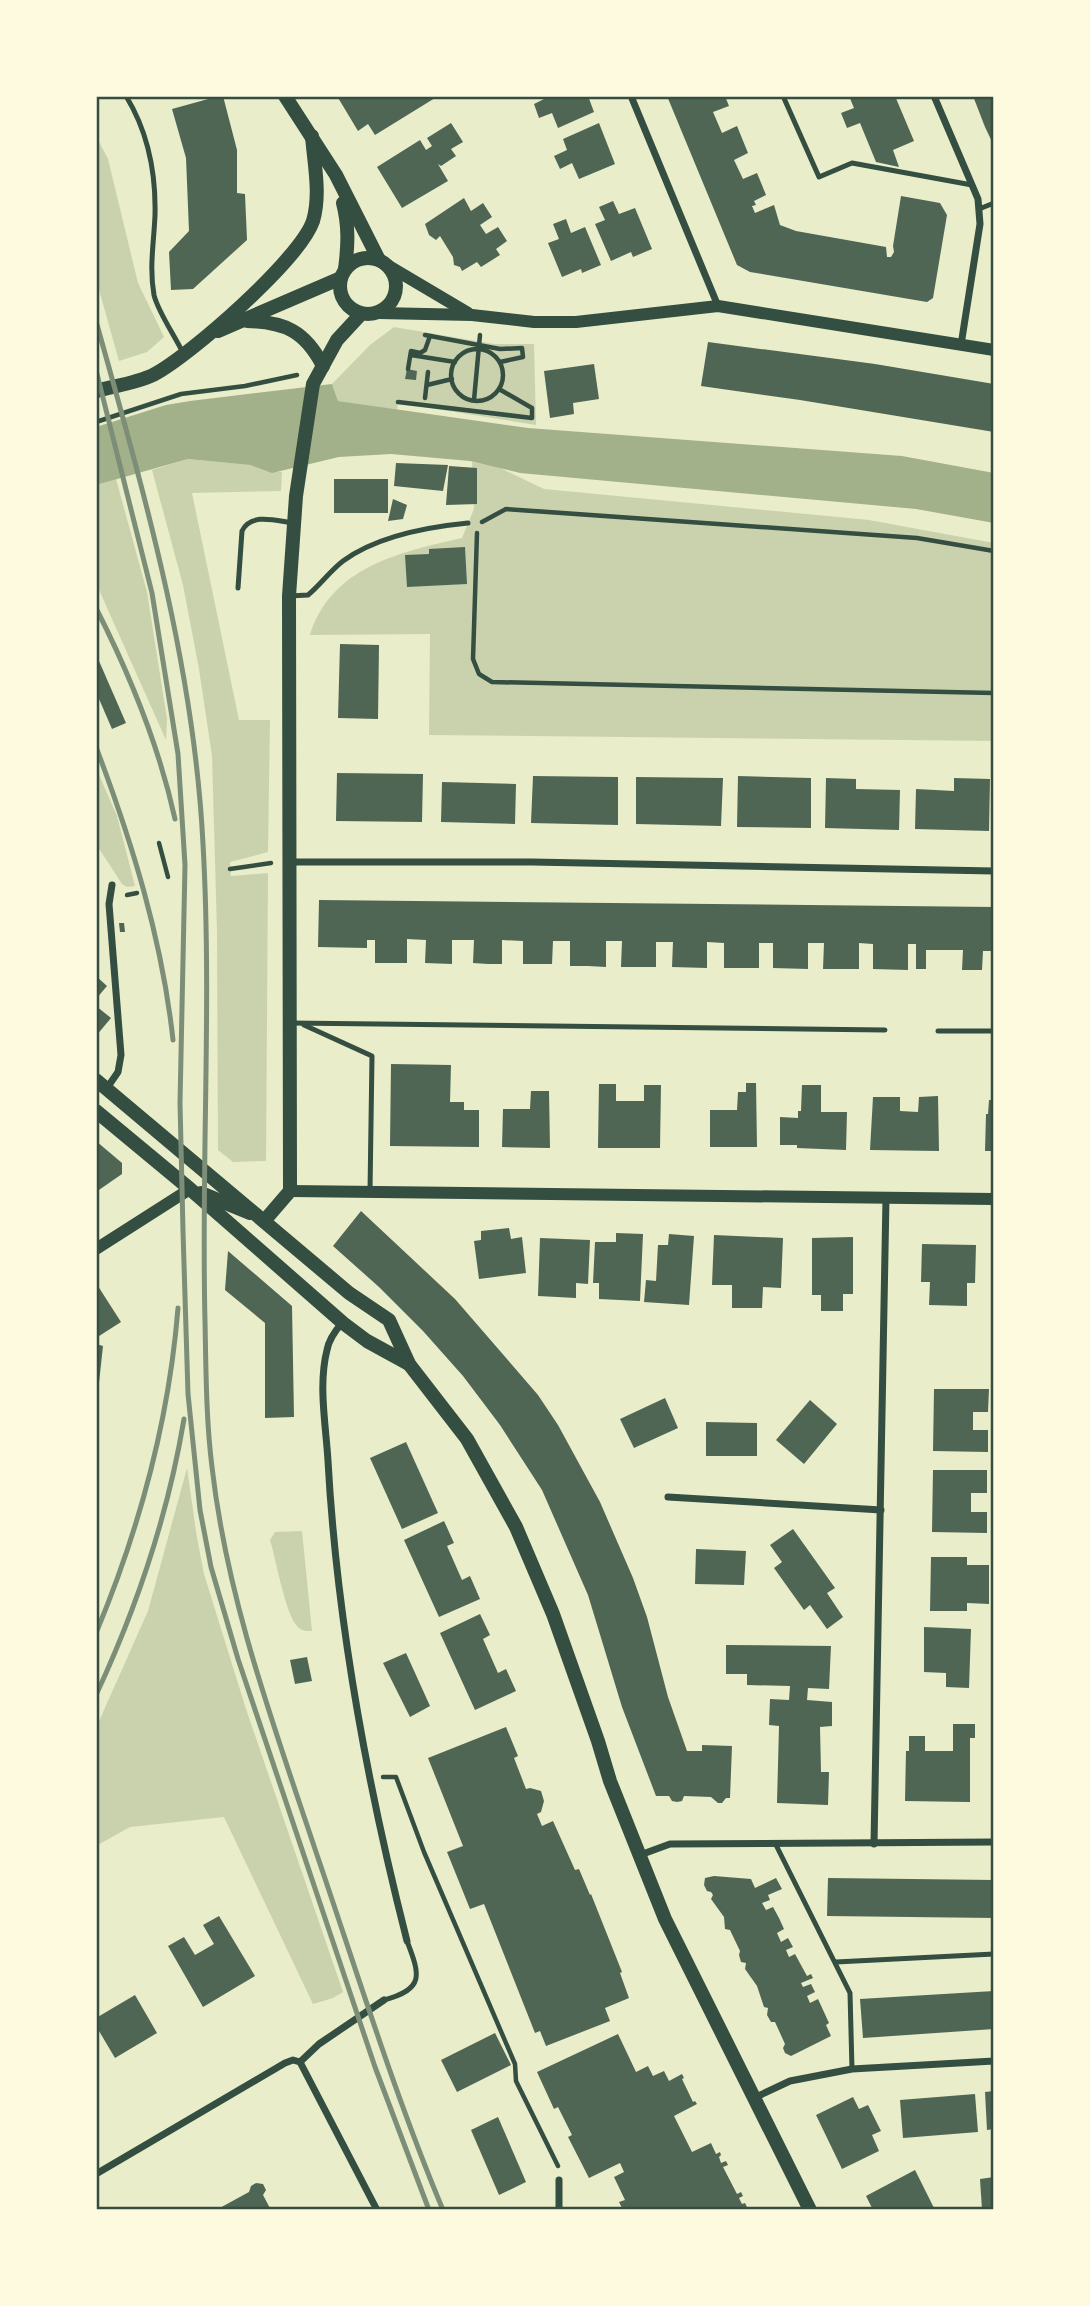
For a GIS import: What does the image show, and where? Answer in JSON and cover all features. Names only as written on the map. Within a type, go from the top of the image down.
[{"type":"main road","points":[[285,96],[336,175],[383,262],[393,272],[396,291],[387,307],[379,313],[361,314],[345,304],[341,296],[349,242],[348,219],[336,175]]},
{"type":"main road","points":[[96,391],[149,376],[204,338],[287,262],[313,222],[317,197],[312,136]]},
{"type":"main road","points":[[204,338],[343,274],[351,263],[360,259],[383,262]]},
{"type":"main road","points":[[265,1220],[290,1191],[295,1023],[290,862],[289,596],[293,523],[313,384],[337,340],[361,314]]},
{"type":"main road","points":[[242,321],[273,322],[287,327],[316,353],[323,366]]},
{"type":"main road","points":[[102,1084],[349,1293],[389,1320],[409,1364],[467,1439],[516,1527],[553,1615],[610,1781],[665,1919],[810,2210]]},
{"type":"main road","points":[[96,1111],[343,1323],[367,1341],[409,1364]]},
{"type":"main road","points":[[190,1189],[265,1220]]},
{"type":"street","points":[[631,96],[718,306]]},
{"type":"street","points":[[934,96],[978,199],[980,224],[961,345]]},
{"type":"street","points":[[383,262],[471,315]]},
{"type":"street","points":[[379,313],[471,315],[534,322],[576,322],[718,306],[994,351]]},
{"type":"street","points":[[290,862],[532,862],[994,871]]},
{"type":"street","points":[[102,1084],[118,1072],[121,1055],[109,904],[112,885]]},
{"type":"street","points":[[96,1249],[190,1189]]},
{"type":"street","points":[[290,1191],[994,1199]]},
{"type":"street","points":[[874,1844],[886,1198]]},
{"type":"street","points":[[343,1323],[334,1332],[327,1348],[324,1392],[331,1512],[344,1633],[369,1777],[407,1941]]},
{"type":"street","points":[[668,1497],[881,1510]]},
{"type":"street","points":[[639,1856],[670,1844],[994,1843]]},
{"type":"street","points":[[300,2062],[384,2000]]},
{"type":"street","points":[[96,2174],[293,2060],[300,2062],[377,2210]]},
{"type":"street","points":[[754,2099],[790,2081],[852,2069],[994,2061]]},
{"type":"street","points":[[559,2180],[559,2210]]},
{"type":"lane","points":[[126,96],[152,156],[155,214],[150,261],[155,298],[183,353]]},
{"type":"lane","points":[[783,96],[818,177],[852,163],[972,186]]},
{"type":"lane","points":[[979,209],[994,203]]},
{"type":"lane","points":[[238,588],[242,531],[246,524],[263,519],[293,523]]},
{"type":"lane","points":[[289,596],[308,595],[345,559],[368,547],[416,532],[468,523]]},
{"type":"lane","points":[[295,1023],[886,1030]]},
{"type":"lane","points":[[295,1023],[372,1056],[370,1191]]},
{"type":"lane","points":[[939,1031],[994,1031]]},
{"type":"lane","points":[[775,1843],[850,1993],[852,2069]]},
{"type":"lane","points":[[384,2000],[409,1991],[415,1980],[418,1970],[407,1941]]},
{"type":"lane","points":[[835,1962],[994,1954]]},
{"type":"path","points":[[420,334],[500,349],[522,348],[523,357],[500,362]]},
{"type":"path","points":[[408,369],[411,351],[420,353],[425,350],[430,336]]},
{"type":"path","points":[[474,400],[479,349]]},
{"type":"path","points":[[479,349],[491,352],[500,362],[503,373],[499,389],[485,399],[474,400],[460,394],[452,379],[455,362],[467,351],[479,349]]},
{"type":"path","points":[[411,355],[455,362]]},
{"type":"path","points":[[96,422],[181,394],[245,386],[298,375],[323,366]]},
{"type":"path","points":[[425,398],[428,372]]},
{"type":"path","points":[[427,385],[452,379]]},
{"type":"path","points":[[398,402],[532,418],[532,408],[499,389]]},
{"type":"path","points":[[994,551],[905,537],[506,509],[478,524],[473,659],[479,674],[492,682],[994,693]]},
{"type":"path","points":[[159,843],[168,877]]},
{"type":"path","points":[[230,869],[290,862]]},
{"type":"path","points":[[369,1777],[396,1777],[424,1852],[515,2064],[516,2081],[563,2175],[559,2180]]},
{"type":"shaded area","points":[[96,136],[108,159],[138,283],[164,337],[147,352],[119,361],[96,279]]},
{"type":"shaded area","points":[[394,327],[494,344],[534,344],[536,425],[398,403],[397,410],[338,401],[332,384],[370,345]]},
{"type":"shaded area","points":[[332,384],[338,401],[528,428],[902,456],[994,473],[994,523],[916,509],[520,473],[470,461],[391,454],[339,457],[272,473],[250,465],[188,459],[96,485],[96,427],[166,405]]},
{"type":"shaded area","points":[[188,459],[250,465],[266,471],[282,472],[281,491],[192,493],[239,720],[270,720],[268,852],[230,862],[231,876],[268,873],[266,1161],[233,1162],[218,1150],[217,931],[212,756],[183,585],[152,470]]},
{"type":"shaded area","points":[[472,462],[498,467],[544,489],[869,520],[994,543],[994,741],[429,735],[430,634],[310,635],[320,612],[334,593],[351,578],[392,557],[462,538],[474,509]]},
{"type":"shaded area","points":[[116,479],[147,592],[167,719],[166,740],[96,583],[96,485]]},
{"type":"shaded area","points":[[96,768],[117,816],[135,886],[127,887],[122,884],[96,844]]},
{"type":"shaded area","points":[[187,1468],[204,1574],[246,1709],[343,1992],[313,2004],[224,1817],[130,1827],[96,1846],[96,1728],[148,1611]]},
{"type":"shaded area","points":[[302,1531],[312,1631],[300,1629],[293,1619],[270,1540],[275,1532]]},
{"type":"building","points":[[223,96],[237,150],[237,193],[245,194],[247,240],[193,289],[171,290],[169,252],[189,231],[186,158],[172,109]]},
{"type":"building","points":[[337,96],[435,98],[375,135],[368,124],[358,131]]},
{"type":"building","points":[[545,96],[588,96],[594,112],[558,128],[552,113],[539,118],[534,104],[546,98]]},
{"type":"building","points":[[667,96],[725,96],[729,106],[713,112],[722,133],[737,126],[748,153],[734,160],[743,179],[757,173],[766,195],[754,201],[756,205],[752,206],[755,213],[774,205],[780,225],[796,231],[886,247],[887,257],[891,257],[894,252],[901,196],[940,203],[947,215],[933,298],[927,302],[750,272],[737,265]]},
{"type":"building","points":[[849,96],[895,96],[914,141],[893,150],[899,167],[876,162],[860,123],[847,128],[841,113],[854,108]]},
{"type":"building","points":[[973,96],[994,96],[994,146],[985,127]]},
{"type":"building","points":[[451,123],[463,142],[451,149],[456,156],[441,166],[438,164],[448,181],[402,208],[377,167],[420,140],[426,150],[432,146],[427,138]]},
{"type":"building","points":[[599,123],[615,164],[579,179],[572,163],[560,169],[554,156],[567,150],[563,139]]},
{"type":"building","points":[[464,198],[471,211],[483,203],[492,217],[480,225],[486,234],[498,227],[507,241],[496,249],[500,255],[481,267],[477,262],[462,271],[454,265],[453,257],[440,236],[436,240],[429,235],[425,224]]},
{"type":"building","points":[[613,201],[619,214],[635,208],[652,249],[633,257],[631,252],[611,261],[595,224],[605,220],[599,207]]},
{"type":"building","points":[[566,219],[571,233],[585,227],[601,265],[562,277],[548,243],[559,239],[553,224]]},
{"type":"building","points":[[708,342],[875,364],[994,384],[994,432],[701,386]]},
{"type":"building","points":[[594,364],[599,399],[573,403],[574,414],[550,418],[544,371]]},
{"type":"building","points":[[407,369],[417,371],[416,380],[405,379]]},
{"type":"building","points":[[396,463],[448,465],[443,491],[394,486]]},
{"type":"building","points":[[449,466],[477,468],[477,504],[446,505]]},
{"type":"building","points":[[334,479],[388,479],[388,513],[334,513]]},
{"type":"building","points":[[393,499],[407,505],[403,519],[388,521]]},
{"type":"building","points":[[465,547],[467,584],[407,587],[405,555],[429,554],[429,549]]},
{"type":"building","points":[[340,644],[379,645],[378,719],[338,718]]},
{"type":"building","points":[[99,661],[126,723],[112,729],[96,692],[96,662]]},
{"type":"building","points":[[337,773],[423,774],[422,822],[336,821]]},
{"type":"building","points":[[533,776],[618,777],[618,825],[531,823]]},
{"type":"building","points":[[738,776],[811,778],[811,828],[737,827]]},
{"type":"building","points":[[636,777],[723,778],[721,826],[636,824]]},
{"type":"building","points":[[826,778],[856,779],[856,789],[900,790],[899,830],[825,828]]},
{"type":"building","points":[[954,778],[990,779],[989,831],[915,829],[916,789],[954,791]]},
{"type":"building","points":[[442,782],[516,784],[515,824],[441,822]]},
{"type":"building","points":[[319,900],[994,907],[994,951],[983,951],[982,970],[962,970],[963,950],[926,950],[926,969],[916,969],[916,944],[908,944],[908,970],[873,969],[873,944],[859,943],[859,969],[823,969],[824,943],[808,943],[808,969],[773,968],[773,943],[759,943],[759,968],[724,968],[724,943],[707,942],[707,968],[672,967],[673,942],[656,942],[656,967],[621,967],[622,941],[606,941],[606,967],[570,966],[570,941],[553,941],[552,964],[523,964],[523,941],[502,940],[502,964],[488,964],[473,963],[474,940],[452,940],[452,964],[425,963],[426,940],[407,939],[407,963],[375,963],[375,940],[367,940],[367,948],[318,947]]},
{"type":"building","points":[[119,923],[124,923],[125,932],[120,932]]},
{"type":"building","points":[[96,976],[107,986],[96,999]]},
{"type":"building","points":[[96,1006],[111,1018],[96,1036]]},
{"type":"building","points":[[391,1064],[451,1065],[450,1102],[464,1102],[464,1110],[479,1110],[479,1147],[390,1146]]},
{"type":"building","points":[[746,1083],[756,1083],[757,1147],[710,1147],[710,1110],[737,1110],[738,1092],[746,1092]]},
{"type":"building","points":[[599,1084],[616,1084],[616,1101],[644,1101],[644,1085],[661,1085],[660,1148],[598,1148]]},
{"type":"building","points":[[802,1085],[821,1085],[821,1112],[847,1112],[846,1150],[780,1145],[780,1117],[798,1118],[798,1111],[801,1111]]},
{"type":"building","points":[[531,1091],[549,1091],[550,1148],[502,1147],[503,1109],[530,1109]]},
{"type":"building","points":[[938,1096],[939,1151],[870,1150],[873,1097],[900,1097],[900,1111],[918,1112],[919,1097]]},
{"type":"building","points":[[989,1100],[994,1100],[994,1151],[985,1151]]},
{"type":"building","points":[[96,1141],[122,1163],[122,1174],[96,1192]]},
{"type":"building","points":[[361,1211],[455,1299],[538,1395],[558,1425],[600,1502],[633,1578],[687,1751],[702,1751],[702,1745],[732,1746],[730,1798],[726,1798],[722,1803],[711,1797],[684,1796],[682,1801],[677,1802],[672,1801],[669,1796],[656,1796],[622,1707],[588,1595],[542,1490],[500,1425],[463,1376],[379,1287],[333,1246]]},
{"type":"building","points":[[509,1228],[511,1239],[522,1237],[526,1273],[479,1279],[474,1241],[481,1240],[481,1231]]},
{"type":"building","points":[[616,1233],[643,1234],[640,1301],[599,1299],[599,1283],[593,1283],[595,1242],[616,1242]]},
{"type":"building","points":[[669,1234],[694,1236],[689,1305],[644,1302],[646,1280],[656,1281],[658,1245],[668,1245]]},
{"type":"building","points":[[714,1235],[783,1238],[781,1288],[763,1287],[762,1308],[732,1308],[732,1285],[712,1285]]},
{"type":"building","points":[[853,1237],[853,1294],[843,1294],[843,1311],[821,1311],[821,1295],[812,1295],[812,1238]]},
{"type":"building","points":[[540,1238],[590,1240],[588,1284],[576,1283],[576,1298],[538,1296]]},
{"type":"building","points":[[922,1244],[976,1245],[975,1283],[967,1283],[967,1306],[929,1305],[930,1282],[921,1282]]},
{"type":"building","points":[[228,1251],[292,1306],[294,1417],[265,1418],[265,1323],[225,1290]]},
{"type":"building","points":[[96,1283],[121,1322],[96,1338]]},
{"type":"building","points":[[96,1344],[103,1346],[98,1392],[96,1392]]},
{"type":"building","points":[[934,1389],[989,1389],[988,1412],[973,1412],[973,1430],[988,1430],[988,1452],[933,1451]]},
{"type":"building","points":[[665,1398],[678,1428],[634,1448],[620,1419]]},
{"type":"building","points":[[810,1400],[837,1424],[804,1464],[776,1440]]},
{"type":"building","points":[[706,1422],[757,1423],[757,1456],[706,1456]]},
{"type":"building","points":[[406,1442],[438,1513],[402,1529],[370,1458]]},
{"type":"building","points":[[933,1470],[987,1470],[987,1493],[971,1493],[971,1512],[987,1512],[987,1533],[932,1532]]},
{"type":"building","points":[[444,1521],[454,1543],[447,1546],[462,1580],[470,1576],[480,1599],[439,1617],[404,1540]]},
{"type":"building","points":[[793,1529],[835,1588],[827,1593],[843,1617],[827,1629],[810,1605],[804,1610],[774,1568],[782,1562],[770,1545]]},
{"type":"building","points":[[696,1549],[746,1551],[744,1585],[695,1584]]},
{"type":"building","points":[[931,1557],[967,1557],[967,1565],[989,1565],[989,1604],[967,1603],[967,1611],[930,1611]]},
{"type":"building","points":[[480,1614],[490,1635],[483,1639],[498,1673],[506,1669],[516,1691],[475,1710],[440,1633]]},
{"type":"building","points":[[924,1627],[971,1629],[969,1688],[946,1687],[946,1673],[924,1672]]},
{"type":"building","points":[[726,1645],[831,1646],[829,1689],[808,1688],[807,1700],[832,1702],[832,1726],[820,1727],[821,1772],[829,1772],[828,1805],[777,1803],[779,1726],[769,1725],[770,1699],[789,1700],[790,1686],[747,1685],[747,1674],[726,1674]]},
{"type":"building","points":[[406,1653],[430,1706],[410,1717],[383,1663]]},
{"type":"building","points":[[307,1657],[312,1681],[295,1684],[290,1660]]},
{"type":"building","points":[[953,1724],[975,1724],[975,1738],[970,1738],[970,1802],[905,1801],[909,1736],[925,1736],[925,1751],[953,1751]]},
{"type":"building","points":[[506,1727],[518,1756],[514,1758],[526,1789],[541,1791],[544,1801],[541,1812],[537,1814],[542,1826],[553,1821],[575,1870],[579,1869],[591,1894],[622,1972],[620,1973],[629,1998],[605,2008],[610,2021],[546,2046],[540,2031],[535,2033],[484,1904],[470,1909],[447,1852],[463,1846],[428,1758]]},
{"type":"building","points":[[714,1876],[751,1879],[755,1888],[776,1878],[782,1889],[768,1895],[770,1900],[762,1903],[766,1910],[773,1907],[779,1918],[784,1929],[777,1933],[781,1942],[788,1938],[793,1947],[786,1950],[789,1957],[795,1954],[807,1976],[811,1974],[813,1978],[801,1983],[803,1987],[811,1984],[815,1992],[807,1996],[810,2003],[818,1999],[829,2023],[826,2025],[831,2036],[791,2056],[785,2053],[785,2044],[775,2022],[771,2022],[767,2015],[768,2008],[764,2007],[757,1986],[745,1969],[746,1963],[741,1962],[740,1951],[730,1930],[725,1929],[724,1917],[711,1899],[713,1895],[704,1885],[705,1878]]},
{"type":"building","points":[[828,1878],[994,1880],[994,1918],[827,1916]]},
{"type":"building","points":[[219,1916],[255,1976],[203,2007],[168,1946],[184,1937],[195,1955],[214,1944],[203,1925]]},
{"type":"building","points":[[994,1991],[994,2029],[863,2038],[860,1999]]},
{"type":"building","points":[[135,1995],[157,2033],[115,2058],[96,2026],[96,2018]]},
{"type":"building","points":[[495,2033],[511,2065],[457,2092],[441,2060]]},
{"type":"building","points":[[618,2034],[636,2072],[648,2066],[653,2076],[664,2071],[669,2081],[682,2074],[693,2102],[697,2104],[674,2116],[692,2152],[711,2143],[716,2154],[720,2152],[721,2163],[726,2161],[728,2165],[723,2167],[737,2194],[741,2192],[743,2196],[739,2198],[747,2207],[744,2210],[623,2210],[619,2202],[625,2200],[614,2177],[624,2172],[620,2163],[589,2178],[568,2137],[572,2135],[558,2107],[554,2109],[537,2072]]},
{"type":"building","points":[[994,2091],[994,2129],[987,2130],[985,2092]]},
{"type":"building","points":[[975,2094],[978,2132],[903,2138],[900,2100]]},
{"type":"building","points":[[853,2097],[859,2109],[868,2105],[881,2131],[872,2135],[879,2151],[842,2169],[816,2115]]},
{"type":"building","points":[[498,2117],[526,2182],[499,2195],[471,2130]]},
{"type":"building","points":[[915,2170],[935,2210],[873,2210],[866,2196]]},
{"type":"building","points":[[994,2177],[994,2210],[982,2210],[980,2179]]},
{"type":"building","points":[[256,2183],[263,2184],[266,2190],[263,2195],[271,2210],[216,2210],[249,2192],[251,2186]]},
{"type":"railway","points":[[96,321],[164,580],[178,645],[198,777],[207,963],[204,1261],[207,1413],[219,1517],[240,1614],[269,1710],[392,2077],[443,2210]]},
{"type":"railway","points":[[96,370],[152,593],[178,754],[185,865],[180,1103],[183,1231],[188,1394],[200,1510],[211,1567],[238,1659],[375,2067],[429,2210]]},
{"type":"railway","points":[[96,608],[142,711],[161,765],[175,819]]},
{"type":"railway","points":[[96,747],[144,891],[161,965],[173,1040]]},
{"type":"railway","points":[[96,1633],[126,1555],[150,1474],[167,1392],[178,1308]]},
{"type":"railway","points":[[96,1695],[125,1628],[149,1560],[169,1490],[184,1419]]}]
